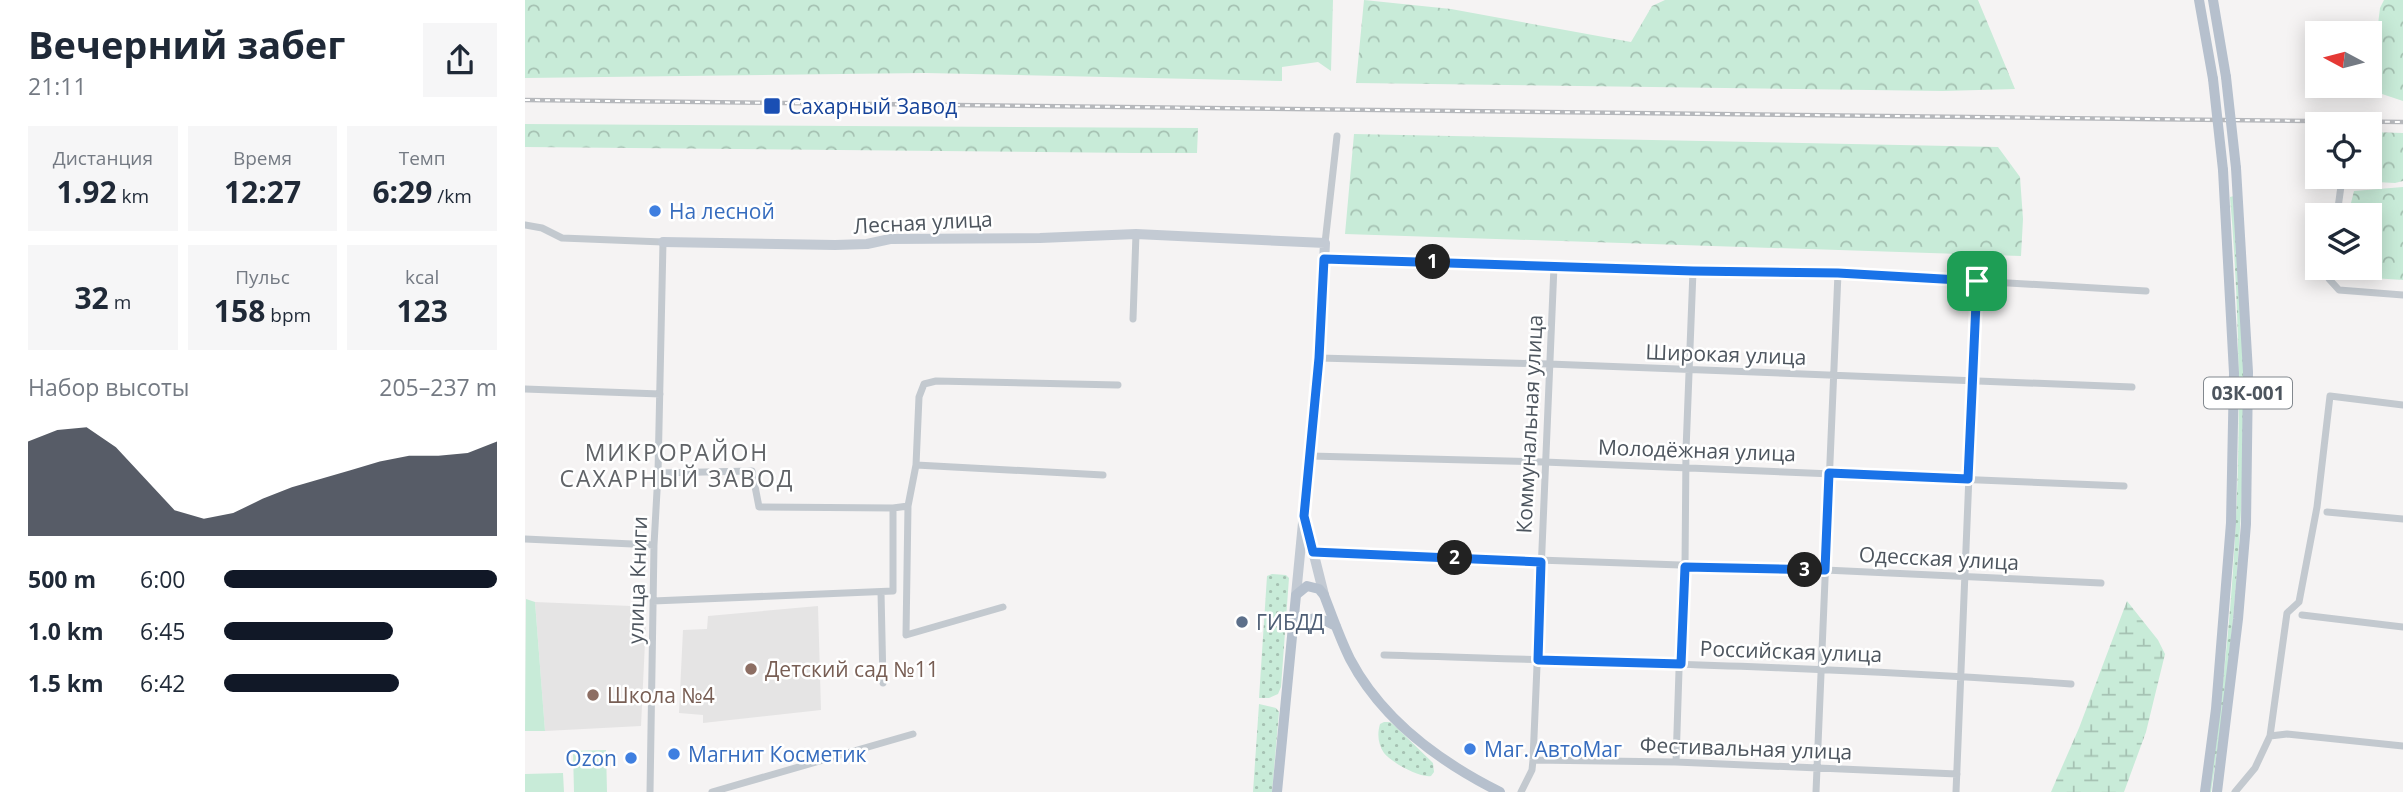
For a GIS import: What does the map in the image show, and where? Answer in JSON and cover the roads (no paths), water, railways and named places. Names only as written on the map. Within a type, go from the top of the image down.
[{"type":"main road","name":"03К-001","points":[[2199,0],[2213,79],[2223,170],[2233,326],[2234,419],[2225,619],[2217,709],[2205,792]]},
{"type":"main road","name":"03К-001","points":[[2213,0],[2226,77],[2235,168],[2248,360],[2246,524],[2238,619],[2217,792]]},
{"type":"main road","points":[[1302,618],[1296,595],[1303,587],[1319,589],[1364,684],[1395,720],[1450,764],[1500,792]]},
{"type":"main road","points":[[1277,792],[1292,635],[1302,618],[1320,607],[1324,595]]},
{"type":"main road","points":[[1302,618],[1322,620],[1336,626]]},
{"type":"street","points":[[1296,595],[1319,358],[1325,243],[1337,136]]},
{"type":"street","name":"Лесная улица","points":[[525,225],[542,228],[562,238],[663,242],[835,245],[867,244],[890,239],[1136,234],[1325,243]]},
{"type":"street","points":[[1133,319],[1136,234]]},
{"type":"street","name":"улица Книги","points":[[650,792],[663,242]]},
{"type":"street","points":[[1324,259],[1838,273],[2146,291]]},
{"type":"street","name":"Коммунальная улица","points":[[1521,792],[1532,770],[1533,760],[1554,266]]},
{"type":"street","points":[[1676,762],[1685,567],[1693,271]]},
{"type":"street","points":[[1816,792],[1838,273]]},
{"type":"street","points":[[2330,280],[2339,290],[2403,295]]},
{"type":"street","points":[[1956,792],[1977,281]]},
{"type":"street","name":"Широкая улица","points":[[1319,358],[1834,374],[2132,387]]},
{"type":"street","points":[[1003,607],[905,635],[908,506],[916,465],[919,397],[924,384],[936,381],[1118,385]]},
{"type":"street","points":[[525,388],[660,394]]},
{"type":"street","points":[[2235,792],[2255,768],[2270,736],[2287,613],[2299,602],[2317,507],[2330,396],[2403,405]]},
{"type":"street","name":"Молодёжная улица","points":[[1310,456],[1686,467],[2124,486]]},
{"type":"street","points":[[916,465],[1103,475]]},
{"type":"street","points":[[658,472],[752,471],[759,507],[908,506]]},
{"type":"street","points":[[653,601],[893,592],[893,508]]},
{"type":"street","points":[[2327,512],[2403,520]]},
{"type":"street","points":[[1304,516],[1324,595]]},
{"type":"street","points":[[525,539],[654,545]]},
{"type":"street","name":"Одесская улица","points":[[1313,552],[1825,570],[2101,583]]},
{"type":"street","points":[[881,592],[883,683]]},
{"type":"street","points":[[2302,615],[2403,627]]},
{"type":"street","name":"Российская улица","points":[[1384,655],[1681,664],[1961,676],[2071,684]]},
{"type":"street","points":[[712,792],[913,734]]},
{"type":"street","points":[[2270,736],[2287,734],[2403,746]]},
{"type":"street","name":"Фестивальная улица","points":[[1533,760],[1676,762],[1957,774]]},
{"type":"railway","points":[[525,100],[2403,122]]},
{"type":"place","name":"Сахарный Завод","points":[[772,106]]},
{"type":"place","name":"На лесной","points":[[655,211]]},
{"type":"place","name":"ГИБДД","points":[[1242,622]]},
{"type":"place","name":"Детский сад №11","points":[[751,669]]},
{"type":"place","name":"Школа №4","points":[[593,695]]},
{"type":"place","name":"Маг. АвтоМаг","points":[[1470,749]]},
{"type":"place","name":"Магнит Косметик","points":[[674,754]]},
{"type":"place","name":"Ozon","points":[[631,758]]},
{"type":"district","name":"МИКРОРАЙОН САХАРНЫЙ ЗАВОД","points":[[677,465]]}]
